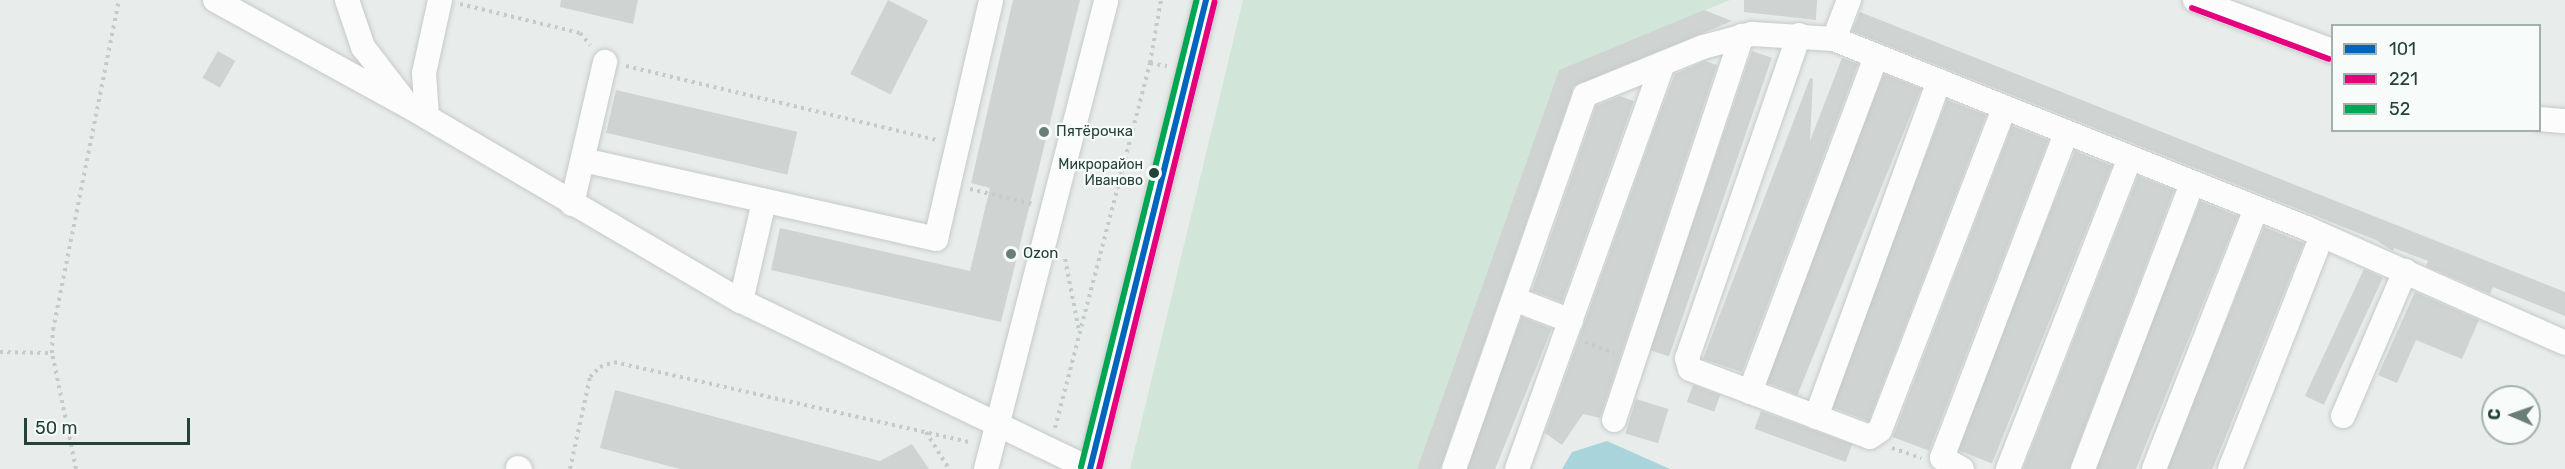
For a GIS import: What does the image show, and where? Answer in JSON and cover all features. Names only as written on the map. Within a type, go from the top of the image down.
[{"type":"street","points":[[215,0],[418,112],[741,302],[1090,469],[1206,0]]},
{"type":"street","points":[[347,0],[363,47],[418,112]]},
{"type":"street","points":[[583,160],[936,239],[991,0]]},
{"type":"street","points":[[989,458],[1106,0]]},
{"type":"street","points":[[1834,39],[1849,0]]},
{"type":"street","points":[[2195,0],[2331,51]]},
{"type":"street","points":[[418,112],[424,73],[447,1]]},
{"type":"street","points":[[1799,35],[1687,357],[1690,369],[1869,437],[1880,430],[2004,108]]},
{"type":"street","points":[[1454,469],[1585,95],[1663,63],[1742,36],[1799,35],[1834,39],[2322,235],[2565,343]]},
{"type":"street","points":[[1614,420],[1742,36]]},
{"type":"street","points":[[1750,392],[1876,56]]},
{"type":"street","points":[[572,204],[605,62]]},
{"type":"street","points":[[1517,469],[1663,63]]},
{"type":"street","points":[[1816,417],[1939,81]]},
{"type":"street","points":[[1952,464],[2066,133]]},
{"type":"street","points":[[2008,469],[2130,158]]},
{"type":"street","points":[[2083,469],[2192,183]]},
{"type":"street","points":[[741,302],[764,201]]},
{"type":"street","points":[[2154,469],[2256,209]]},
{"type":"street","points":[[2230,469],[2322,235]]},
{"type":"street","points":[[2343,416],[2405,272]]},
{"type":"street","points":[[1514,299],[1571,321]]},
{"type":"path","points":[[76,469],[52,353],[53,330],[119,0]]},
{"type":"path","points":[[1050,450],[1150,63],[1161,0]]},
{"type":"path","points":[[447,1],[580,33],[605,62],[958,145]]},
{"type":"path","points":[[0,352],[52,353]]},
{"type":"path","points":[[570,469],[590,377],[600,367],[614,362],[926,432],[989,458]]},
{"type":"path","points":[[926,432],[948,469]]},
{"type":"path","points":[[1869,437],[1924,459],[1952,464]]},
{"type":"green space","points":[[1243,0],[1730,0],[1559,70],[1417,469],[1130,469]]},
{"type":"water","points":[[1607,441],[1670,469],[1562,469],[1572,452]]},
{"type":"building","points":[[561,0],[638,0],[633,24],[560,7]]},
{"type":"building","points":[[888,0],[928,20],[890,94],[850,74]]},
{"type":"building","points":[[1013,0],[1080,0],[1001,322],[771,270],[780,228],[970,271],[990,188],[971,183]]},
{"type":"building","points":[[1744,0],[1817,0],[1816,20],[1744,12]]},
{"type":"building","points":[[1704,10],[1732,21],[1574,86],[1440,469],[1417,469],[1559,70]]},
{"type":"building","points":[[1860,12],[2565,292],[2565,316],[2493,287],[2490,294],[2426,266],[2428,261],[2394,248],[2393,251],[2376,240],[1852,31]]},
{"type":"building","points":[[218,51],[235,61],[220,88],[202,78]]},
{"type":"building","points":[[1752,51],[1772,58],[1669,357],[1649,350]]},
{"type":"building","points":[[1842,58],[1858,64],[1742,372],[1703,359],[1810,78],[1813,79],[1810,141]]},
{"type":"building","points":[[1705,61],[1717,65],[1600,418],[1583,414],[1562,445],[1545,433],[1661,110],[1675,74]]},
{"type":"building","points":[[1884,74],[1921,89],[1797,395],[1760,380]]},
{"type":"building","points":[[616,90],[797,132],[787,175],[606,133]]},
{"type":"building","points":[[1620,96],[1634,101],[1562,302],[1532,291],[1596,106]]},
{"type":"building","points":[[1947,100],[1986,115],[1869,421],[1829,406]]},
{"type":"building","points":[[2012,126],[2048,140],[1929,451],[1893,437]]},
{"type":"building","points":[[2075,151],[2112,166],[1992,464],[1955,449]]},
{"type":"building","points":[[2138,176],[2174,190],[2069,469],[2023,469]]},
{"type":"building","points":[[2200,201],[2238,216],[2136,469],[2092,467]]},
{"type":"building","points":[[2264,227],[2304,243],[2213,469],[2167,468]]},
{"type":"building","points":[[2364,269],[2383,278],[2324,405],[2305,396]]},
{"type":"building","points":[[2415,292],[2479,320],[2462,359],[2416,340],[2397,383],[2378,375]]},
{"type":"building","points":[[1522,317],[1552,329],[1495,469],[1468,469],[1462,466]]},
{"type":"building","points":[[1693,385],[1720,395],[1714,412],[1687,402]]},
{"type":"building","points":[[615,390],[880,461],[912,444],[929,469],[680,469],[600,448]]},
{"type":"building","points":[[1636,399],[1669,409],[1658,443],[1625,433]]},
{"type":"building","points":[[1761,411],[1852,444],[1846,462],[1755,429]]},
{"type":"transit line","name":"52","points":[[1081,467],[1197,0]]},
{"type":"transit line","name":"101","points":[[1090,469],[1206,0]]},
{"type":"transit line","name":"221","points":[[1099,469],[1215,2]]},
{"type":"transit line","name":"221","points":[[2192,8],[2329,59]]},
{"type":"place","name":"Пятёрочка","points":[[1044,132]]},
{"type":"place","name":"Микрорайон Иваново","points":[[1154,173]]},
{"type":"place","name":"Ozon","points":[[1011,254]]}]
